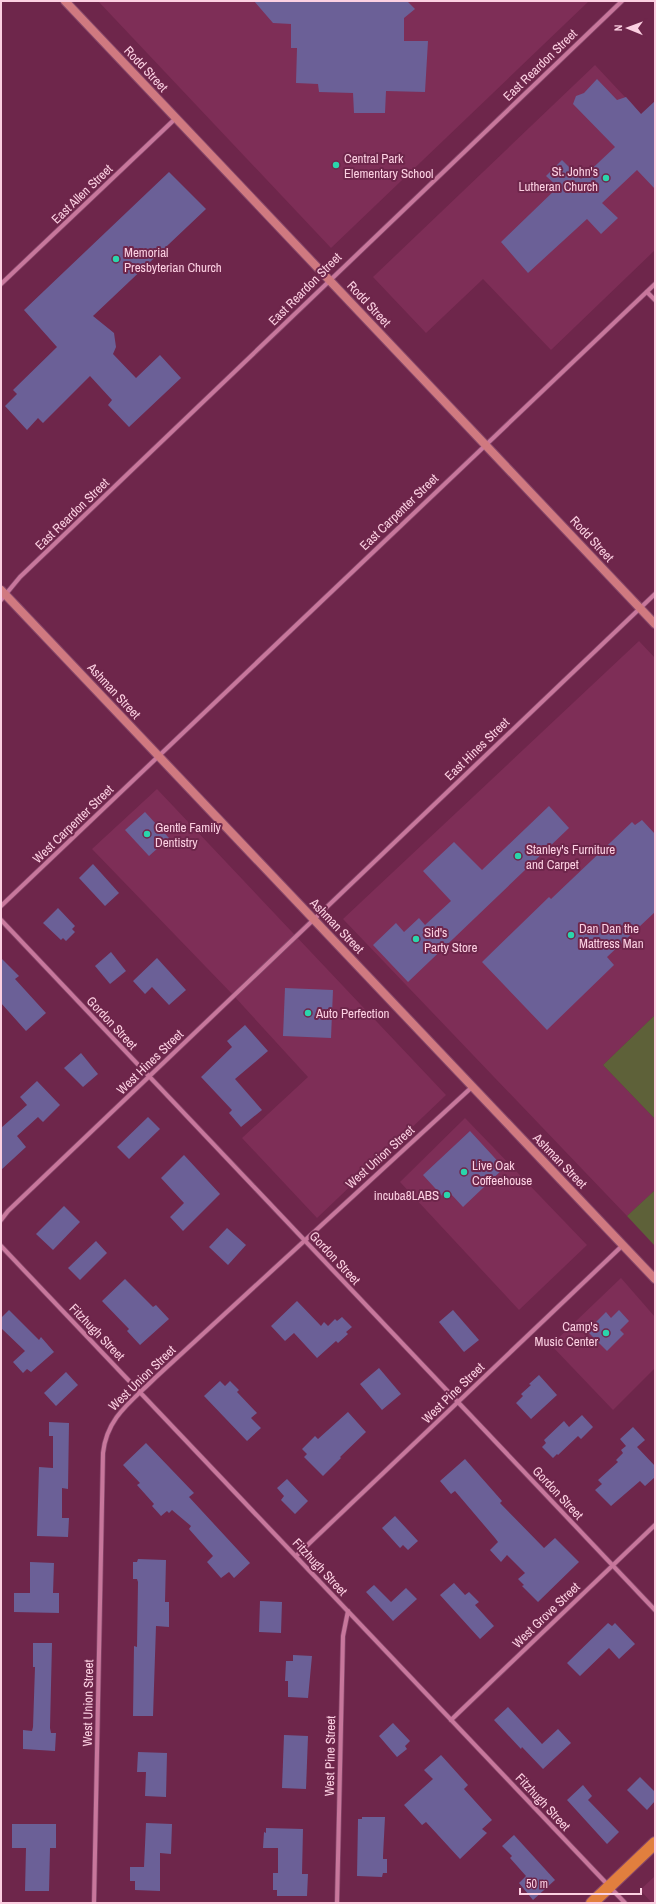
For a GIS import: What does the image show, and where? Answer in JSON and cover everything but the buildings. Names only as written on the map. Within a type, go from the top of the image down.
[{"type":"highway","points":[[592,1903],[655,1843]]},
{"type":"street","name":"Rodd Street","points":[[65,1],[655,624]]},
{"type":"street","name":"East Reardon Street","points":[[3,595],[314,296],[329,279],[622,1]]},
{"type":"street","name":"East Allen Street","points":[[1,284],[176,118]]},
{"type":"street","name":"East Carpenter Street","points":[[158,756],[655,284]]},
{"type":"street","points":[[647,292],[655,300]]},
{"type":"street","name":"East Hines Street","points":[[314,920],[655,594]]},
{"type":"street","name":"Ashman Street","points":[[3,595],[655,1279]]},
{"type":"street","name":"West Carpenter Street","points":[[1,906],[158,756]]},
{"type":"street","name":"Gordon Street","points":[[1,920],[655,1610]]},
{"type":"street","name":"West Hines Street","points":[[1,1220],[8,1211],[314,920]]},
{"type":"street","name":"West Union Street","points":[[94,1903],[103,1453],[106,1437],[114,1418],[304,1240],[472,1086]]},
{"type":"street","name":"West Pine Street","points":[[296,1556],[623,1245]]},
{"type":"street","name":"Fitzhugh Street","points":[[1,1246],[625,1903]]},
{"type":"street","name":"West Grove Street","points":[[451,1720],[655,1525]]},
{"type":"street","name":"West Pine Street","points":[[337,1903],[343,1636],[348,1611]]},
{"type":"shaded area","name":"Central Park Elementary School","points":[[98,1],[589,1],[331,248]]},
{"type":"shaded area","points":[[595,65],[655,129],[655,250],[551,350],[483,279],[426,333],[373,277]]},
{"type":"shaded area","points":[[639,641],[655,658],[655,1015],[603,1065],[655,1119],[655,1190],[627,1216],[343,919]]},
{"type":"shaded area","points":[[157,789],[446,1095],[317,1218],[242,1138],[308,1077],[234,996],[92,849]]},
{"type":"shaded area","points":[[465,1118],[587,1245],[519,1310],[400,1182]]},
{"type":"shaded area","points":[[621,1278],[655,1317],[655,1368],[613,1410],[551,1345]]},
{"type":"shaded area","points":[[655,1876],[655,1903],[652,1903],[640,1890]]},
{"type":"green space","points":[[655,1015],[655,1119],[603,1065]]},
{"type":"green space","points":[[655,1190],[655,1246],[627,1216]]},
{"type":"place","name":"Central Park Elementary School","points":[[336,165]]},
{"type":"place","name":"St. John's Lutheran Church","points":[[606,178]]},
{"type":"place","name":"Memorial Presbyterian Church","points":[[116,259]]},
{"type":"place","name":"Gentle Family Dentistry","points":[[147,834]]},
{"type":"place","name":"Stanley's Furniture and Carpet","points":[[518,856]]},
{"type":"place","name":"Dan Dan the Mattress Man","points":[[571,935]]},
{"type":"place","name":"Sid's Party Store","points":[[416,939]]},
{"type":"place","name":"Auto Perfection","points":[[308,1013]]},
{"type":"place","name":"Live Oak Coffeehouse","points":[[464,1172]]},
{"type":"place","name":"incuba8LABS","points":[[447,1195]]},
{"type":"place","name":"Camp's Music Center","points":[[606,1333]]}]
